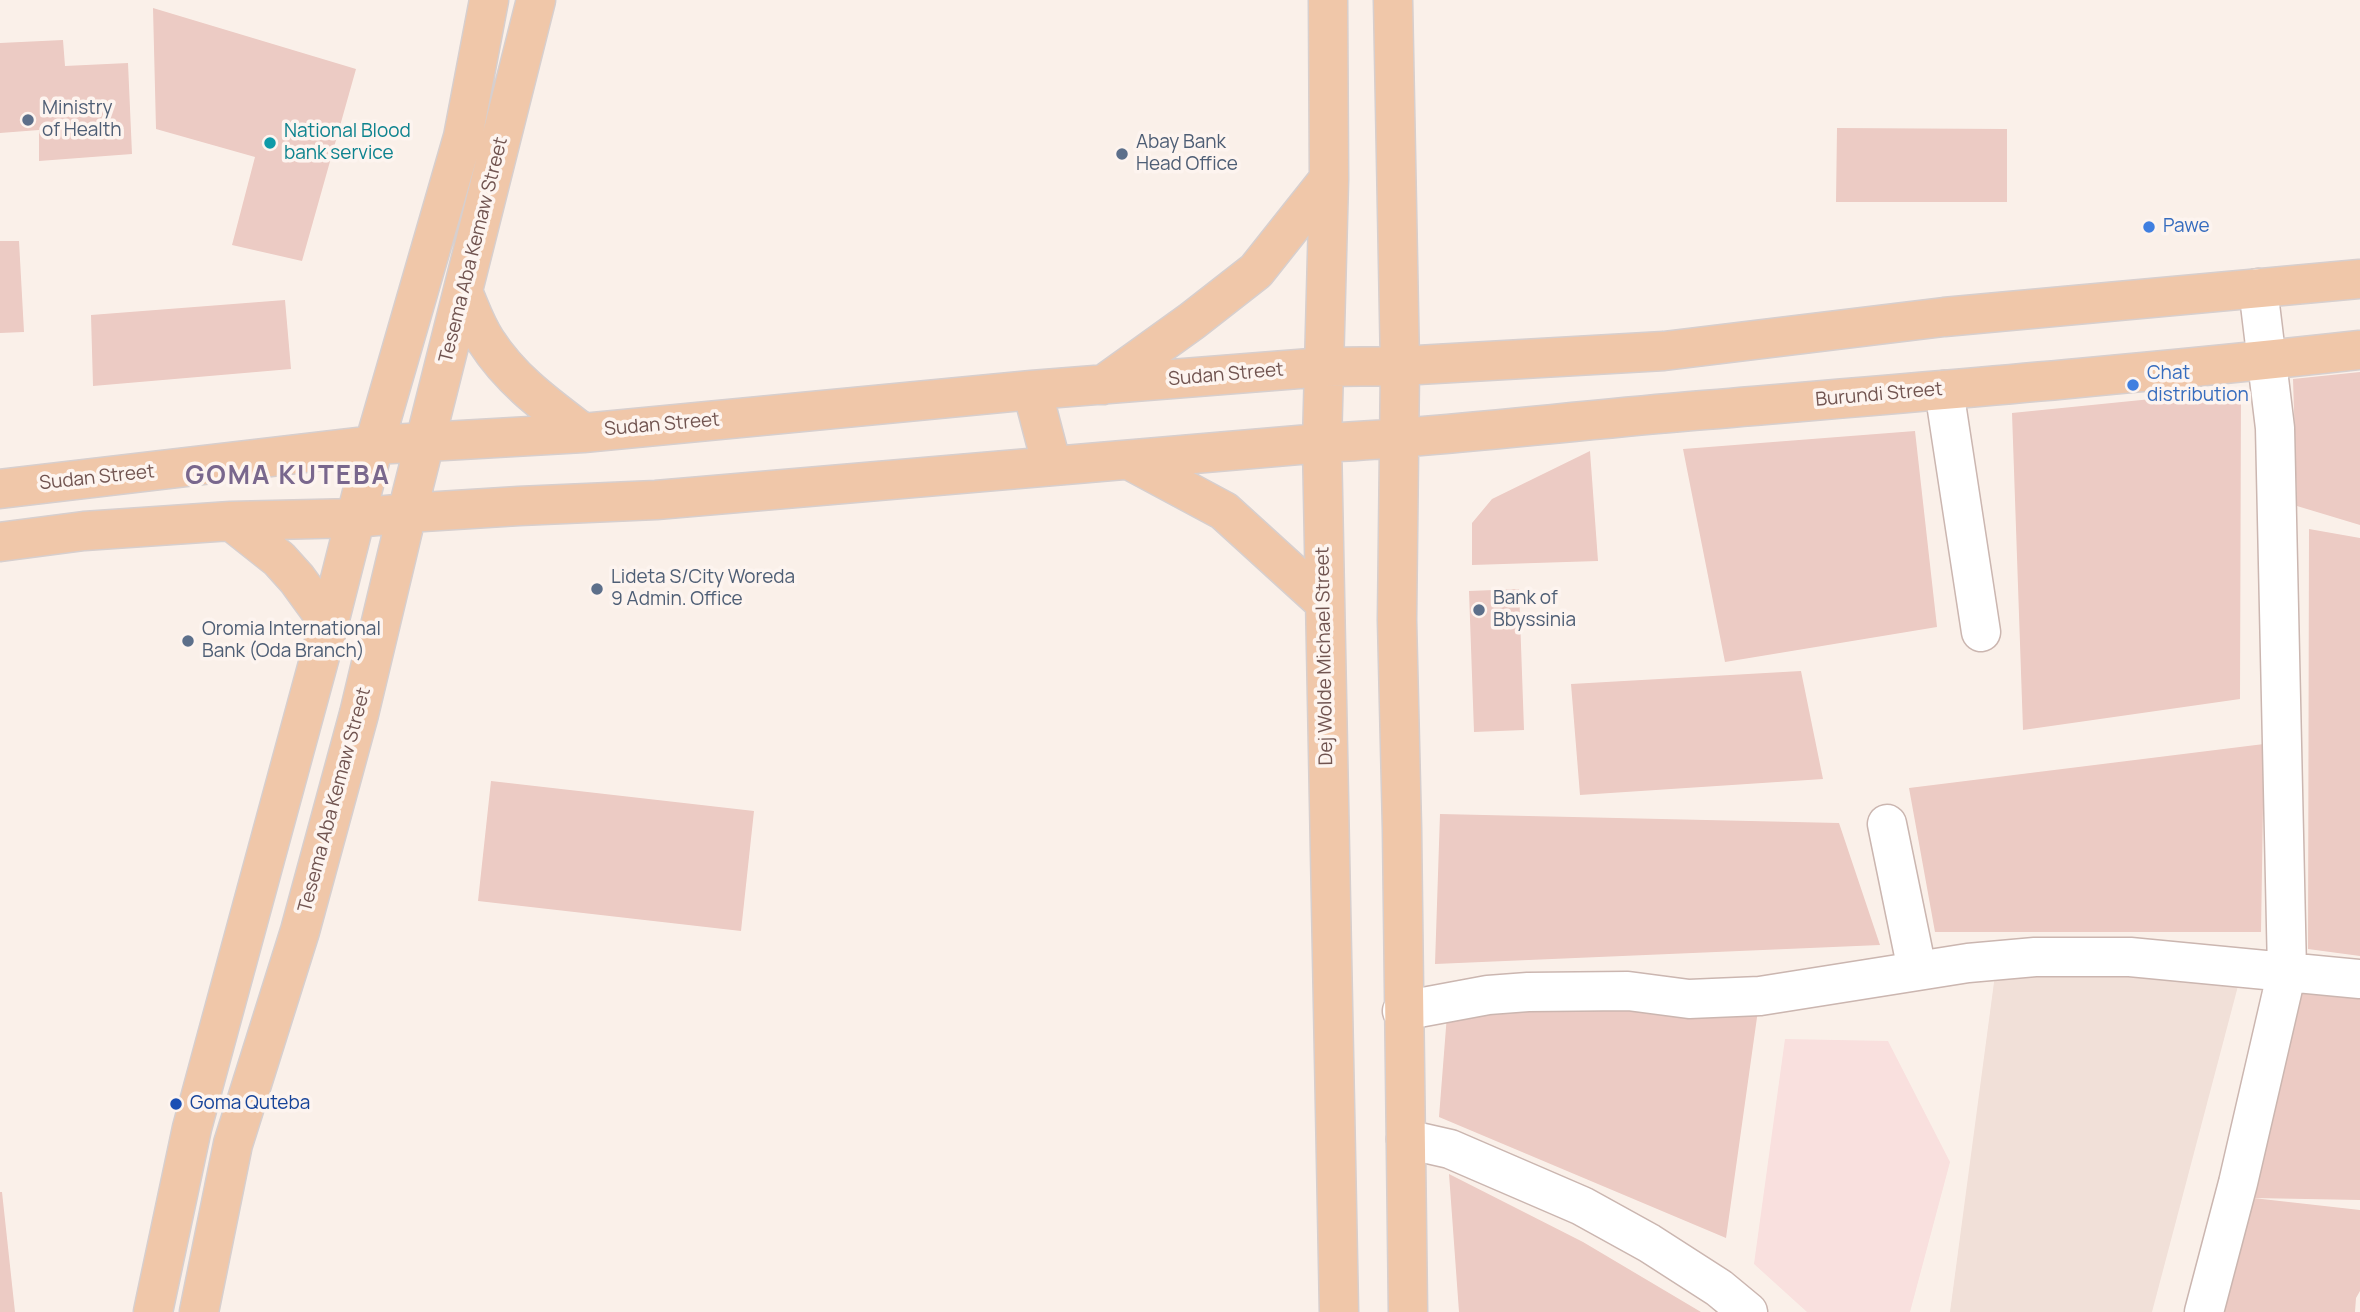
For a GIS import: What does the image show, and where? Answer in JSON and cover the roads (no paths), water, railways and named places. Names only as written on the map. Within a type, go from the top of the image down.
[{"type":"main road","name":"Tesema Aba Kemaw Street","points":[[153,1312],[192,1128],[329,623],[374,445],[463,137],[489,0]]},
{"type":"main road","name":"Tesema Aba Kemaw Street","points":[[199,1312],[233,1144],[300,930],[359,714],[536,0]]},
{"type":"main road","name":"Dej Wolde Michael Street","points":[[1328,0],[1329,179],[1322,443],[1338,1142],[1339,1312]]},
{"type":"main road","points":[[1393,0],[1400,366],[1397,620],[1408,1312]]},
{"type":"main road","points":[[1103,385],[1256,271],[1329,179]]},
{"type":"main road","points":[[1400,366],[1664,351],[1944,317],[2360,279]]},
{"type":"main road","points":[[463,292],[484,339],[512,376],[532,396],[583,433]]},
{"type":"main road","name":"Burundi Street","points":[[1322,443],[1399,439],[2360,350]]},
{"type":"main road","name":"Sudan Street","points":[[0,489],[374,445],[583,433],[1031,390],[1324,367],[1400,366]]},
{"type":"main road","points":[[1031,390],[1052,466]]},
{"type":"main road","points":[[0,542],[59,534],[231,521],[356,518],[656,500],[1322,443]]},
{"type":"main road","points":[[1129,460],[1224,511],[1324,602]]},
{"type":"main road","points":[[49,483],[59,534]]},
{"type":"main road","points":[[231,521],[279,559],[329,623]]},
{"type":"main road","points":[[192,1128],[233,1144]]},
{"type":"street","points":[[2204,1312],[2238,1183],[2287,971],[2274,428],[2258,288]]},
{"type":"street","points":[[1944,390],[1981,632]]},
{"type":"street","points":[[1887,824],[1917,970]]},
{"type":"street","points":[[1402,1010],[1488,995],[1528,992],[1628,991],[1689,999],[1760,996],[1968,962],[2035,957],[2130,957],[2360,979]]},
{"type":"street","points":[[1406,1139],[1450,1149],[1582,1206],[1648,1243],[1718,1288],[1748,1312]]},
{"type":"place","name":"Ministry of Health","points":[[28,120]]},
{"type":"place","name":"National Blood bank service","points":[[270,143]]},
{"type":"place","name":"Abay Bank Head Office","points":[[1122,154]]},
{"type":"place","name":"Pawe","points":[[2149,227]]},
{"type":"place","name":"Chat distribution","points":[[2133,385]]},
{"type":"place","name":"Lideta S/City Woreda 9 Admin. Office","points":[[597,589]]},
{"type":"place","name":"Bank of Bbyssinia","points":[[1479,610]]},
{"type":"place","name":"Oromia International Bank (Oda Branch)","points":[[188,641]]},
{"type":"place","name":"Goma Quteba","points":[[176,1104]]},
{"type":"district","name":"GOMA KUTEBA","points":[[288,477]]}]
